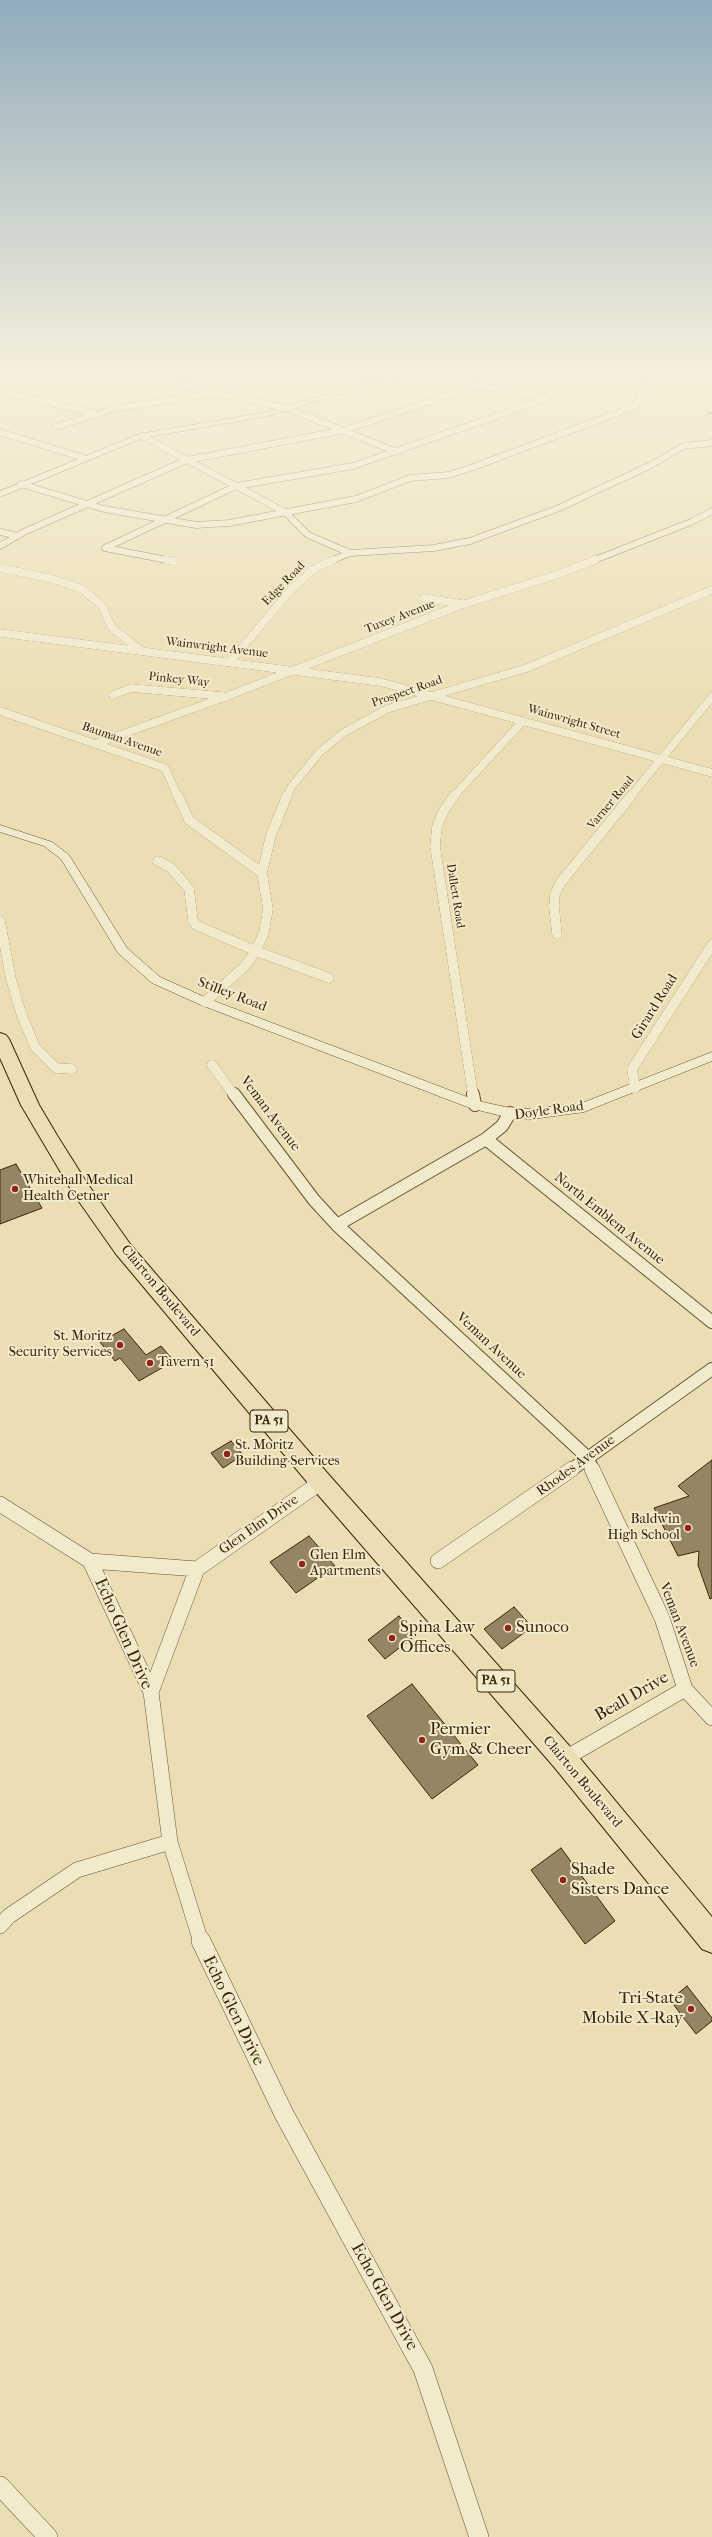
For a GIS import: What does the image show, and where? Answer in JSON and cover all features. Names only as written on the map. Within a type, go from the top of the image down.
[{"type":"highway","name":"Clairton Boulevard","points":[[0,1039],[30,1105],[80,1188],[123,1248],[321,1482],[564,1759],[712,1939]]},
{"type":"street","points":[[44,491],[86,505],[164,520],[212,526],[356,499],[376,491]]},
{"type":"street","points":[[0,546],[18,536],[117,491]]},
{"type":"street","points":[[173,561],[105,548],[225,491]]},
{"type":"street","points":[[246,491],[285,512],[308,535],[350,553]]},
{"type":"street","name":"Edge Road","points":[[230,662],[289,592],[312,570],[350,553],[386,549],[434,548],[470,541],[559,508],[595,491]]},
{"type":"street","name":"Tuxey Avenue","points":[[95,744],[225,697],[464,604],[556,575],[691,522],[712,511]]},
{"type":"street","points":[[0,532],[18,536]]},
{"type":"street","points":[[0,568],[53,579],[82,589],[102,606],[112,628],[143,652]]},
{"type":"street","name":"Prospect Road","points":[[205,1002],[245,966],[256,951],[264,932],[268,910],[262,874],[279,812],[301,772],[320,752],[364,720],[387,709],[430,695],[527,668],[712,590]]},
{"type":"street","points":[[424,598],[464,604]]},
{"type":"street","name":"Wainwright Avenue","points":[[0,634],[295,670],[380,682],[430,695]]},
{"type":"street","name":"Pinkey Way","points":[[113,695],[131,688],[225,697]]},
{"type":"street","name":"Wainwright Street","points":[[430,695],[712,773]]},
{"type":"street","name":"Varner Road","points":[[557,934],[554,907],[555,894],[561,882],[712,696]]},
{"type":"street","name":"Bauman Avenue","points":[[0,711],[165,768],[189,820],[262,874]]},
{"type":"street","name":"Dallett Road","points":[[475,1106],[435,846],[438,827],[443,812],[456,793],[523,721]]},
{"type":"street","name":"Stilley Road","points":[[0,828],[48,844],[65,857],[122,950],[156,980],[205,1002],[475,1106],[510,1113]]},
{"type":"street","points":[[158,861],[171,868],[184,881],[189,889],[196,925],[256,951],[330,978]]},
{"type":"street","points":[[0,921],[11,978],[21,1013],[35,1047],[56,1068],[72,1069]]},
{"type":"street","name":"Girard Road","points":[[635,1088],[632,1069],[712,945]]},
{"type":"street","name":"Doyle Road","points":[[337,1225],[486,1140],[502,1126],[510,1113],[532,1114],[584,1107],[635,1088],[712,1056]]},
{"type":"street","name":"Veman Avenue","points":[[212,1065],[314,1200],[337,1225],[587,1457],[662,1618],[685,1689]]},
{"type":"street","name":"North Emblem Avenue","points":[[486,1140],[712,1322]]},
{"type":"street","name":"Rhodes Avenue","points":[[438,1561],[712,1369]]},
{"type":"street","name":"Glen Elm Drive","points":[[197,1569],[321,1482]]},
{"type":"street","name":"Echo Glen Drive","points":[[0,1504],[90,1561],[151,1692],[170,1842],[204,1951],[284,2114],[423,2369],[479,2537]]},
{"type":"street","points":[[90,1561],[197,1569],[151,1692]]},
{"type":"street","name":"Beall Drive","points":[[564,1759],[685,1689],[712,1718]]},
{"type":"street","points":[[0,1926],[9,1916],[77,1870],[170,1842]]},
{"type":"street","points":[[0,2486],[48,2537]]},
{"type":"building","name":"Whitehall Medical Health Cetner","points":[[16,1164],[42,1208],[0,1224],[0,1170]]},
{"type":"building","points":[[124,1329],[146,1355],[161,1346],[174,1361],[139,1381],[120,1358],[115,1361],[100,1342]]},
{"type":"building","name":"St. Moritz Building Services","points":[[231,1441],[243,1455],[223,1468],[211,1453]]},
{"type":"building","name":"Baldwin High School","points":[[712,1460],[712,1598],[710,1599],[698,1565],[699,1551],[678,1556],[654,1508],[689,1496],[678,1486]]},
{"type":"building","name":"Glen Elm Apartments","points":[[309,1536],[335,1566],[296,1593],[270,1562]]},
{"type":"building","name":"Sunoco","points":[[514,1607],[532,1627],[502,1649],[484,1629]]},
{"type":"building","name":"Spina Law Offices","points":[[399,1616],[416,1635],[385,1659],[368,1640]]},
{"type":"building","name":"Permier Gym & Cheer","points":[[412,1684],[478,1765],[432,1799],[367,1716]]},
{"type":"building","points":[[561,1848],[615,1921],[585,1944],[531,1870]]},
{"type":"building","name":"Tri-State Mobile X-Ray","points":[[687,1986],[712,2018],[712,2021],[696,2034],[670,2000]]},
{"type":"place","name":"Whitehall Medical Health Cetner","points":[[15,1189]]},
{"type":"place","name":"St. Moritz Security Services","points":[[120,1345]]},
{"type":"place","name":"Tavern 51","points":[[150,1363]]},
{"type":"place","name":"St. Moritz Building Services","points":[[227,1454]]},
{"type":"place","name":"Baldwin High School","points":[[688,1528]]},
{"type":"place","name":"Glen Elm Apartments","points":[[302,1564]]},
{"type":"place","name":"Sunoco","points":[[508,1628]]},
{"type":"place","name":"Spina Law Offices","points":[[392,1638]]},
{"type":"place","name":"Permier Gym & Cheer","points":[[422,1740]]},
{"type":"place","name":"Shade Sisters Dance","points":[[563,1880]]},
{"type":"place","name":"Tri-State Mobile X-Ray","points":[[691,2009]]}]
